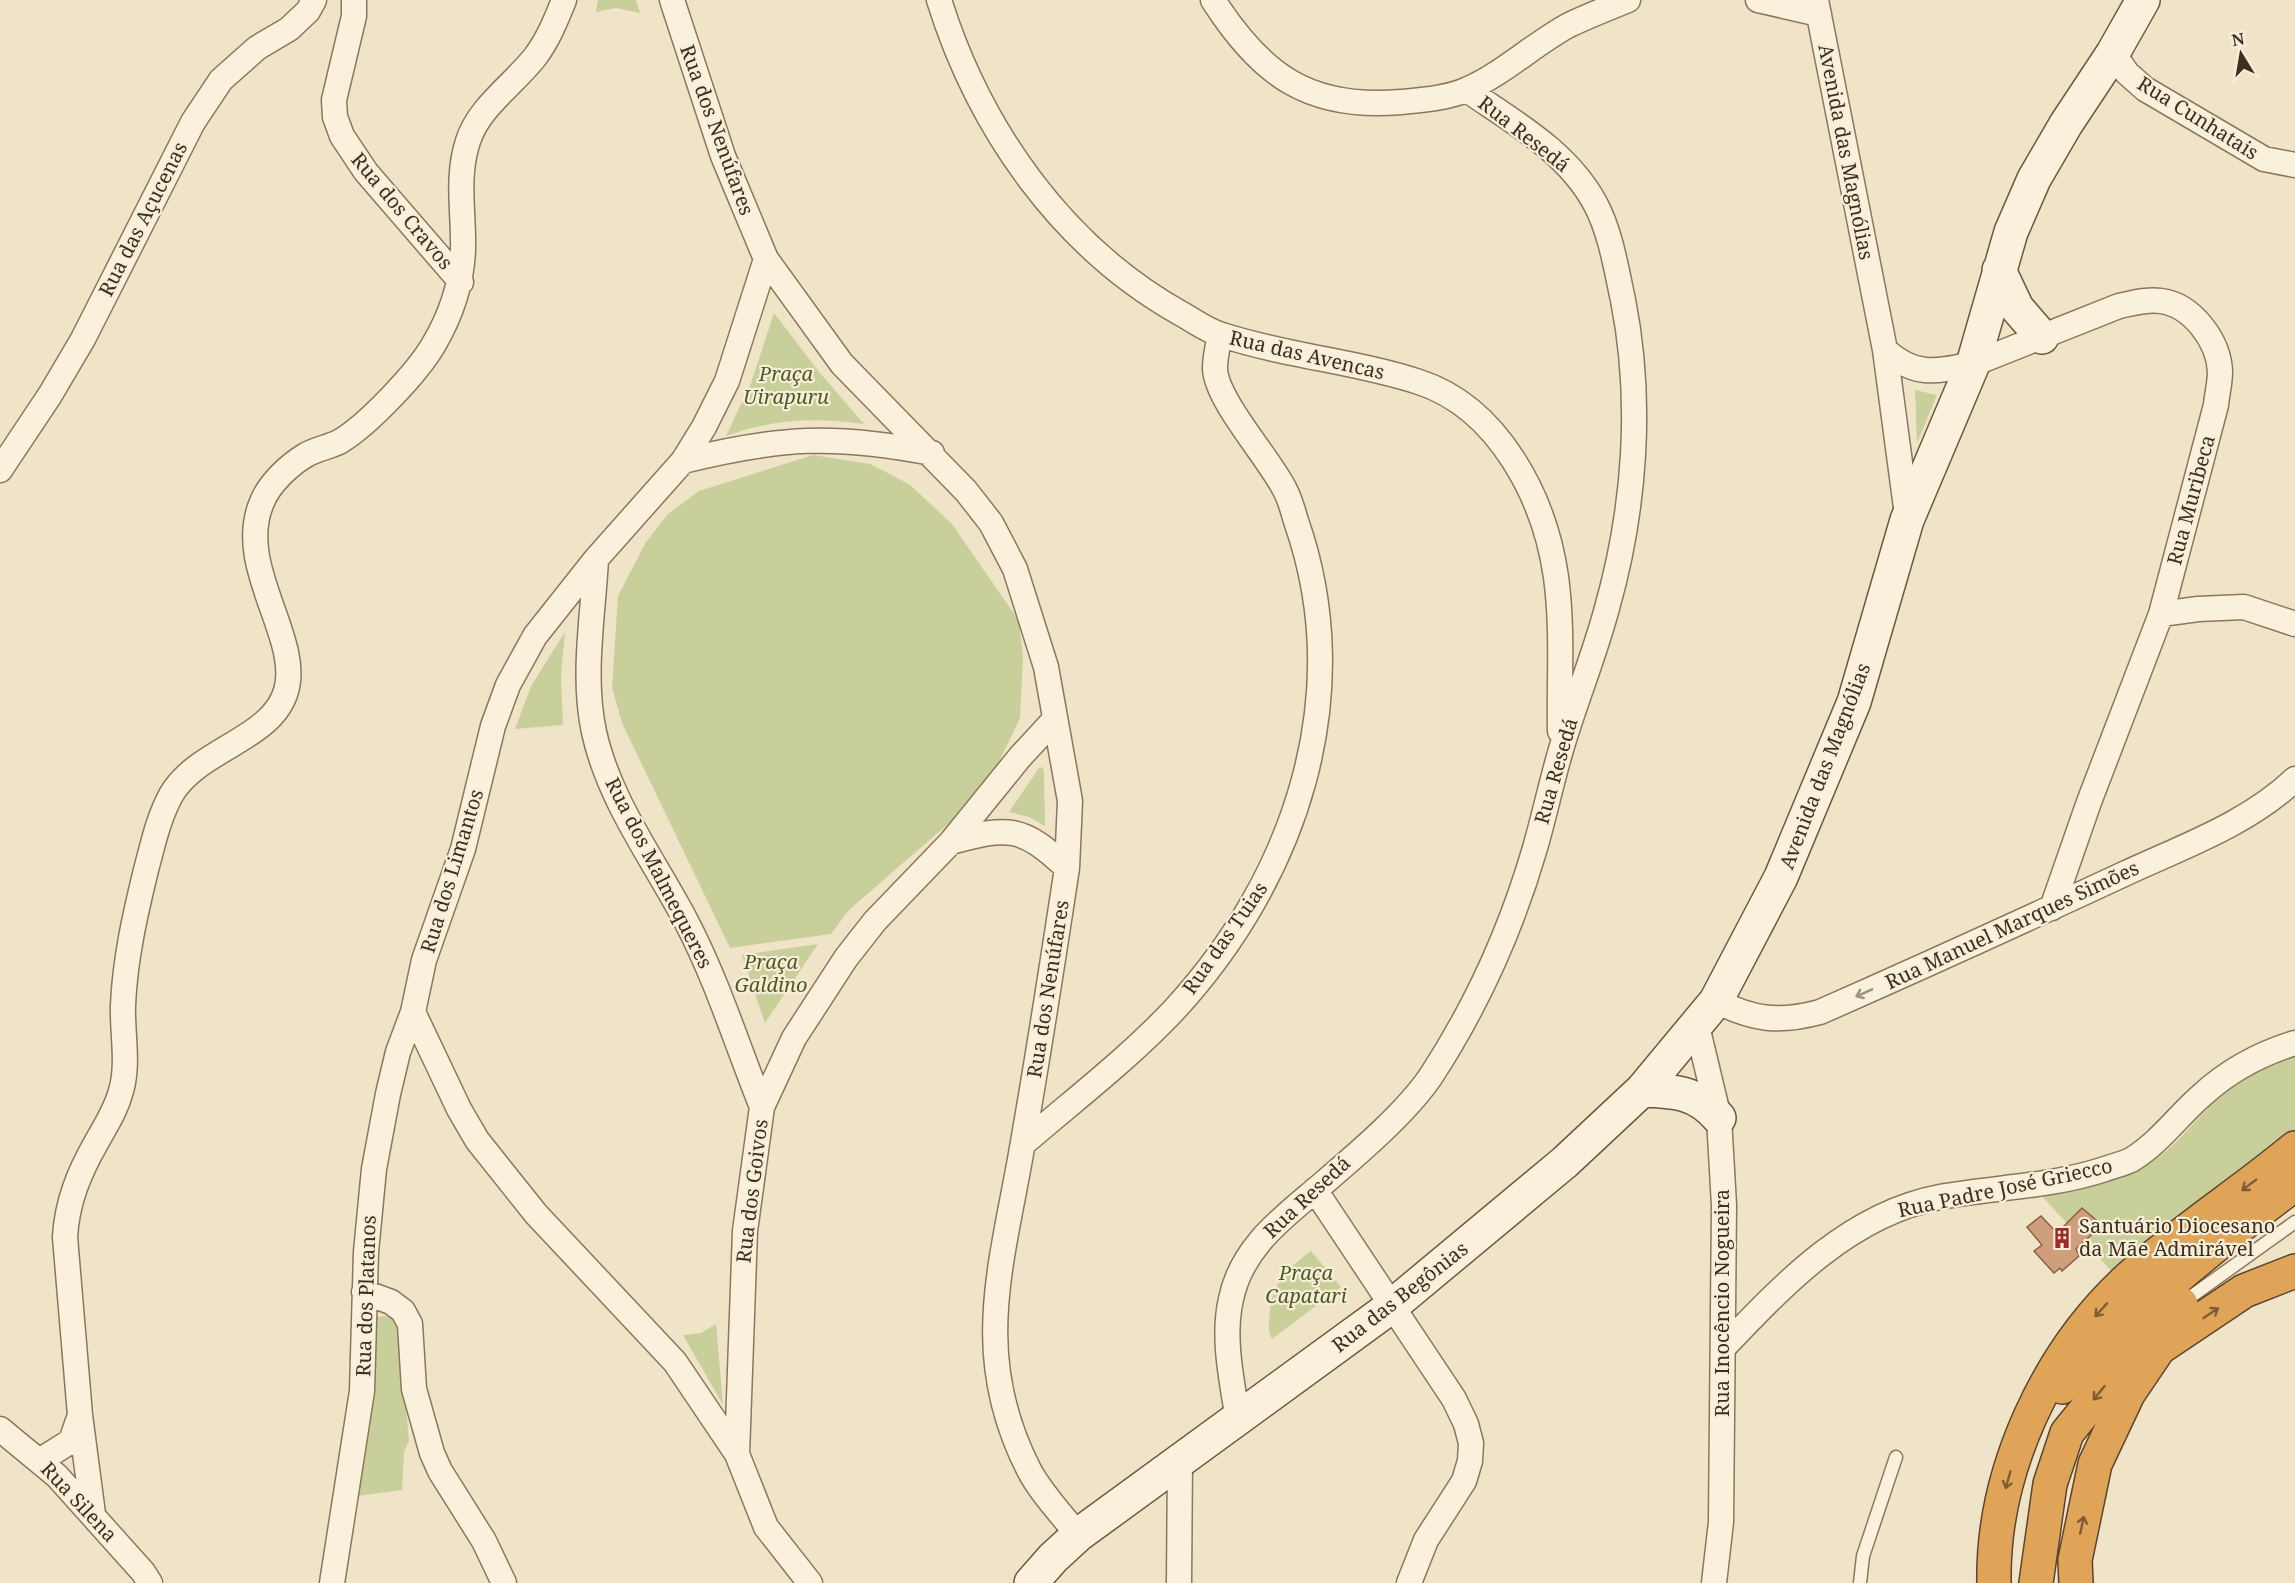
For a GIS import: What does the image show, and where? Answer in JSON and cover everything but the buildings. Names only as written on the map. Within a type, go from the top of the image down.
[{"type":"highway","points":[[1994,1583],[1994,1548],[2007,1480],[2038,1400],[2079,1334],[2129,1279],[2295,1148]]},
{"type":"highway","points":[[2029,1423],[2153,1297],[2233,1230],[2295,1184]]},
{"type":"highway","points":[[2159,1348],[2244,1291],[2295,1271]]},
{"type":"highway","points":[[2076,1583],[2075,1560],[2095,1464],[2128,1394],[2159,1348],[2181,1304]]},
{"type":"highway","points":[[2036,1583],[2050,1484],[2067,1433],[2151,1329],[2181,1304]]},
{"type":"main road","name":"Avenida das Magnólias","points":[[1707,1013],[1781,878],[1854,702],[1907,520],[1973,364],[2011,232],[2034,179],[2066,124],[2113,53],[2143,0]]},
{"type":"main road","points":[[1999,270],[2017,308],[2042,337]]},
{"type":"main road","name":"Rua das Begônias","points":[[1031,1583],[1078,1535],[1392,1306],[1565,1162],[1642,1090],[1707,1013]]},
{"type":"main road","points":[[1642,1090],[1670,1091],[1706,1103],[1719,1118]]},
{"type":"main road","name":"Rua das Begônias","points":[[1014,1583],[1053,1558]]},
{"type":"street","name":"Rua das Açucenas","points":[[1,467],[50,395],[83,339],[193,122],[221,80],[257,48],[289,29],[308,11],[314,0]]},
{"type":"street","name":"Rua dos Cravos","points":[[354,0],[354,16],[334,100],[335,117],[342,136],[366,172],[460,282]]},
{"type":"street","points":[[93,1514],[80,1415],[65,1237],[67,1212],[78,1178],[115,1110],[123,1086],[124,976],[135,915],[160,818],[174,791],[191,769],[247,734],[272,715],[286,692],[288,673],[285,650],[258,562],[254,533],[261,503],[272,485],[290,467],[306,455],[339,442],[361,426],[404,382],[433,346],[460,282],[463,245],[462,164],[468,139],[480,118],[535,57],[553,28],[564,0]]},
{"type":"street","name":"Rua dos Nenúfares","points":[[672,0],[723,156],[766,259]]},
{"type":"street","name":"Rua das Avencas","points":[[939,0],[974,90],[1008,151],[1047,204],[1150,296],[1220,335],[1422,383],[1466,407],[1503,443],[1531,492],[1545,531],[1556,576],[1559,617],[1560,752]]},
{"type":"street","points":[[1213,0],[1232,30],[1278,76],[1311,93],[1340,101],[1375,104],[1421,100],[1467,90],[1569,26],[1628,0]]},
{"type":"street","name":"Avenida das Magnólias","points":[[1758,0],[1817,7],[1885,350],[1904,476],[1907,520]]},
{"type":"street","name":"Rua Cunhatais","points":[[2113,53],[2127,73],[2145,89],[2264,159],[2295,165]]},
{"type":"street","name":"Rua Resedá","points":[[1238,1420],[1228,1339],[1231,1299],[1240,1270],[1252,1249],[1279,1220],[1401,1111],[1430,1078],[1475,997],[1508,926],[1534,850],[1560,752],[1608,607],[1631,494],[1634,404],[1628,325],[1613,251],[1596,206],[1569,165],[1533,136],[1467,90]]},
{"type":"street","points":[[766,259],[842,364],[932,453]]},
{"type":"street","name":"Rua dos Limantos","points":[[413,1012],[424,960],[463,849],[493,726],[508,685],[535,636],[596,559],[683,461],[704,427],[727,381],[766,259]]},
{"type":"street","name":"Rua Muribeca","points":[[1973,364],[2119,306],[2141,301],[2162,301],[2180,307],[2197,321],[2216,351],[2220,370],[2216,405],[2161,614],[2089,802],[2052,908]]},
{"type":"street","name":"Rua das Tuias","points":[[1023,1144],[1174,1010],[1216,959],[1251,908],[1277,860],[1297,808],[1314,743],[1320,677],[1316,604],[1305,546],[1285,490],[1228,403],[1215,370],[1220,335]]},
{"type":"street","points":[[1885,350],[1902,365],[1917,370],[1950,369],[1973,364]]},
{"type":"street","points":[[683,461],[750,445],[790,440],[839,439],[882,443],[932,453]]},
{"type":"street","name":"Rua dos Nenúfares","points":[[932,453],[991,523],[1015,569],[1035,627],[1070,801],[1067,868],[1023,1144],[998,1277],[994,1319],[995,1353],[1010,1424],[1030,1471],[1078,1535]]},
{"type":"street","name":"Rua dos Malmequeres","points":[[596,559],[589,697],[594,732],[604,765],[620,803],[687,922],[713,980],[762,1107]]},
{"type":"street","points":[[2161,614],[2198,609],[2244,607],[2295,624]]},
{"type":"street","name":"Rua dos Goivos","points":[[810,1583],[766,1527],[737,1454],[745,1231],[762,1107],[794,1038],[839,967],[874,921],[951,842],[1020,757],[1055,719]]},
{"type":"street","name":"Rua Manuel Marques Simões","points":[[1707,1013],[1794,1019],[1820,1012],[2052,908],[2228,825],[2275,798],[2295,779]]},
{"type":"street","points":[[951,842],[985,833],[1020,833],[1042,845],[1067,868]]},
{"type":"street","points":[[413,1012],[459,1109],[477,1140],[536,1214],[675,1362],[737,1454]]},
{"type":"street","name":"Rua dos Platanos","points":[[332,1583],[362,1391],[364,1292],[374,1169],[398,1052],[413,1012]]},
{"type":"street","name":"Rua Inocêncio Nogueira","points":[[1707,1013],[1719,1118],[1724,1205],[1721,1522],[1714,1583]]},
{"type":"street","name":"Rua Padre José Griecco","points":[[1724,1347],[1802,1271],[1863,1224],[1891,1210],[1940,1197],[2023,1187],[2089,1174],[2129,1161],[2162,1136],[2200,1096],[2231,1071],[2263,1053],[2295,1043]]},
{"type":"street","points":[[1315,1190],[1454,1399],[1466,1424],[1471,1443],[1464,1481],[1426,1540],[1409,1583]]},
{"type":"street","points":[[364,1292],[391,1302],[403,1311],[410,1324],[414,1389],[432,1453],[440,1472],[484,1542],[504,1583]]},
{"type":"street","points":[[41,1461],[71,1441],[80,1415]]},
{"type":"street","name":"Rua Silena","points":[[0,1429],[41,1461],[93,1514],[150,1583]]},
{"type":"street","points":[[1179,1583],[1180,1460]]},
{"type":"lane","points":[[2181,1304],[2295,1222]]},
{"type":"lane","points":[[1860,1583],[1863,1556],[1896,1457]]},
{"type":"green space","points":[[598,0],[636,0],[640,13],[616,8],[596,12]]},
{"type":"green space","name":"Praça Uirapuru","points":[[774,313],[820,373],[864,424],[794,421],[760,426],[726,436],[751,383]]},
{"type":"green space","points":[[1915,390],[1937,395],[1917,443]]},
{"type":"green space","points":[[813,455],[870,464],[909,484],[952,524],[1019,621],[1023,659],[1020,718],[998,764],[947,825],[849,910],[831,934],[730,948],[622,723],[612,687],[618,596],[646,542],[668,514],[699,491]]},
{"type":"green space","points":[[565,632],[561,675],[563,725],[515,729],[531,686]]},
{"type":"green space","points":[[1042,767],[1044,771],[1045,826],[1029,817],[1009,812],[1039,768]]},
{"type":"green space","name":"Praça Galdino","points":[[818,944],[765,1023],[742,955]]},
{"type":"green space","points":[[2295,1054],[2295,1131],[2115,1275],[2039,1193],[2112,1177],[2153,1160],[2170,1148],[2217,1100],[2240,1081],[2265,1066]]},
{"type":"green space","name":"Praça Capatari","points":[[1311,1251],[1341,1287],[1272,1339],[1269,1322],[1274,1291],[1283,1276],[1295,1263]]},
{"type":"green space","points":[[398,1314],[409,1441],[404,1452],[402,1490],[357,1496],[370,1318]]},
{"type":"green space","points":[[716,1324],[723,1405],[683,1335],[701,1333]]},
{"type":"place","name":"Santuário Diocesano da Mãe Admirável","points":[[2062,1238]]}]
